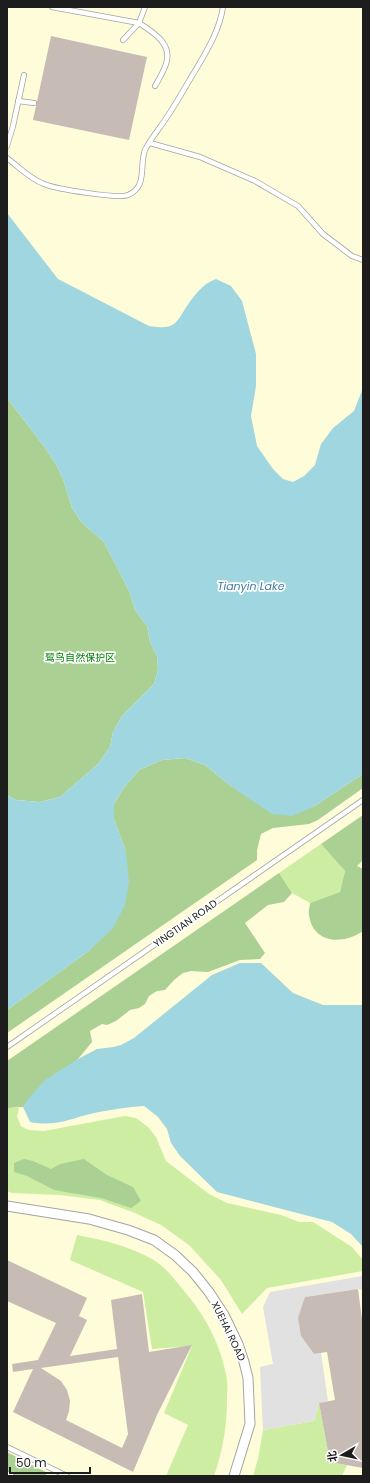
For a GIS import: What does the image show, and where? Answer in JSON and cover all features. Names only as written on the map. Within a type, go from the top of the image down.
[{"type":"street","name":"XUEHAI ROAD","points":[[7,1206],[89,1219],[128,1230],[154,1240],[175,1255],[193,1272],[209,1292],[224,1315],[240,1350],[248,1378],[250,1424],[234,1476]]},
{"type":"lane","points":[[52,7],[139,23],[158,37],[165,44],[168,53],[166,64],[155,86]]},
{"type":"lane","points":[[123,40],[139,23],[145,7]]},
{"type":"lane","points":[[7,158],[34,179],[44,184],[54,187],[122,196],[129,195],[136,189],[141,180],[145,150],[168,116],[206,51],[216,31],[223,7]]},
{"type":"lane","points":[[7,146],[24,75]]},
{"type":"lane","points":[[18,101],[34,103]]},
{"type":"lane","points":[[150,143],[200,157],[255,181],[298,206],[323,234],[348,253],[363,260]]},
{"type":"lane","name":"YINGTIAN ROAD","points":[[7,1046],[363,800]]},
{"type":"lane","points":[[7,1447],[57,1474],[67,1476]]},
{"type":"lane","points":[[7,1474],[12,1476]]},
{"type":"shaded area","points":[[7,7],[363,7],[363,1476],[7,1476]]},
{"type":"shaded area","points":[[362,1276],[363,1290],[358,1289],[305,1297],[301,1336],[314,1354],[321,1353],[328,1401],[319,1403],[314,1421],[263,1430],[260,1367],[273,1364],[263,1307],[270,1292]]},
{"type":"green space","name":"鹭鸟自然保护区","points":[[7,398],[46,449],[58,468],[72,508],[82,523],[104,542],[130,593],[135,610],[147,626],[150,642],[157,656],[158,670],[154,684],[122,716],[113,732],[110,747],[98,764],[60,797],[40,802],[16,800],[7,795]]},
{"type":"green space","points":[[185,758],[205,765],[232,787],[313,807],[363,774],[363,788],[318,820],[309,824],[273,828],[261,834],[257,850],[257,860],[7,1033],[7,1010],[90,950],[126,852],[114,819],[114,804],[123,789],[139,770],[162,760]]},
{"type":"green space","points":[[363,815],[363,860],[357,866],[363,869],[363,931],[355,936],[347,938],[338,940],[330,939],[316,932],[312,925],[309,913],[310,903],[340,892],[345,871],[321,844]]},
{"type":"green space","points":[[321,844],[345,871],[340,892],[310,903],[292,893],[279,873]]},
{"type":"green space","points":[[279,873],[292,893],[284,902],[268,905],[245,923],[265,953],[260,959],[240,960],[208,972],[191,971],[183,973],[165,990],[157,991],[149,996],[145,1004],[139,1008],[130,1010],[116,1021],[107,1025],[102,1024],[90,1031],[92,1042],[78,1059],[23,1107],[7,1108],[7,1061]]},
{"type":"green space","points":[[7,1108],[19,1108],[17,1117],[21,1126],[28,1130],[44,1131],[125,1116],[136,1118],[148,1127],[156,1137],[166,1161],[209,1194],[227,1203],[281,1215],[299,1222],[313,1222],[352,1247],[363,1260],[363,1271],[267,1288],[242,1314],[221,1280],[189,1245],[161,1225],[135,1213],[100,1200],[60,1195],[12,1193],[7,1191]]},
{"type":"green space","points":[[24,1159],[33,1161],[51,1169],[60,1164],[84,1159],[107,1175],[133,1187],[141,1201],[131,1208],[101,1198],[54,1190],[27,1176],[14,1172],[14,1163]]},
{"type":"green space","points":[[77,1235],[106,1241],[125,1247],[143,1254],[157,1262],[177,1282],[206,1322],[217,1344],[225,1368],[227,1380],[224,1438],[214,1476],[166,1476],[188,1425],[164,1413],[192,1346],[152,1349],[143,1292],[70,1260]]},
{"type":"green space","points":[[319,1403],[330,1462],[347,1465],[342,1476],[253,1476],[258,1459],[263,1430],[314,1421]]},
{"type":"green space","points":[[7,1452],[46,1472],[46,1476],[16,1476],[7,1471]]},
{"type":"water","name":"Tianyin Lake","points":[[7,213],[58,279],[149,326],[165,327],[174,324],[188,304],[206,284],[211,281],[216,279],[231,286],[242,301],[256,354],[256,386],[251,416],[257,446],[273,469],[283,479],[293,482],[304,476],[315,465],[321,444],[333,428],[354,411],[363,388],[363,774],[313,807],[292,816],[272,814],[232,787],[205,765],[185,758],[162,760],[139,770],[123,789],[114,804],[114,819],[126,852],[129,882],[125,905],[113,928],[90,950],[7,1010],[7,795],[16,800],[40,802],[60,797],[98,764],[110,747],[113,732],[122,716],[154,684],[158,670],[157,656],[150,642],[147,626],[135,610],[130,593],[104,542],[82,523],[72,508],[58,468],[46,449],[7,398]]},
{"type":"water","points":[[240,963],[261,963],[293,993],[323,1005],[363,1005],[363,1247],[351,1234],[332,1222],[217,1192],[180,1156],[171,1143],[167,1129],[158,1117],[144,1106],[94,1113],[62,1122],[47,1124],[30,1122],[23,1107],[45,1080],[97,1049],[121,1045],[134,1038],[212,975]]},
{"type":"building","points":[[51,36],[147,57],[129,140],[33,120]]},
{"type":"building","points":[[7,1260],[87,1298],[79,1316],[87,1320],[70,1356],[117,1349],[111,1300],[142,1294],[149,1352],[192,1345],[157,1415],[133,1472],[13,1412],[33,1369],[13,1372],[12,1364],[38,1360],[56,1323],[7,1301]],"holes":[[[118,1357],[128,1434],[122,1448],[66,1420],[70,1401],[67,1390],[61,1381],[41,1368]]]},
{"type":"building","points":[[358,1289],[363,1327],[363,1468],[330,1462],[319,1403],[335,1400],[327,1352],[314,1354],[301,1336],[298,1318],[305,1297]]}]
